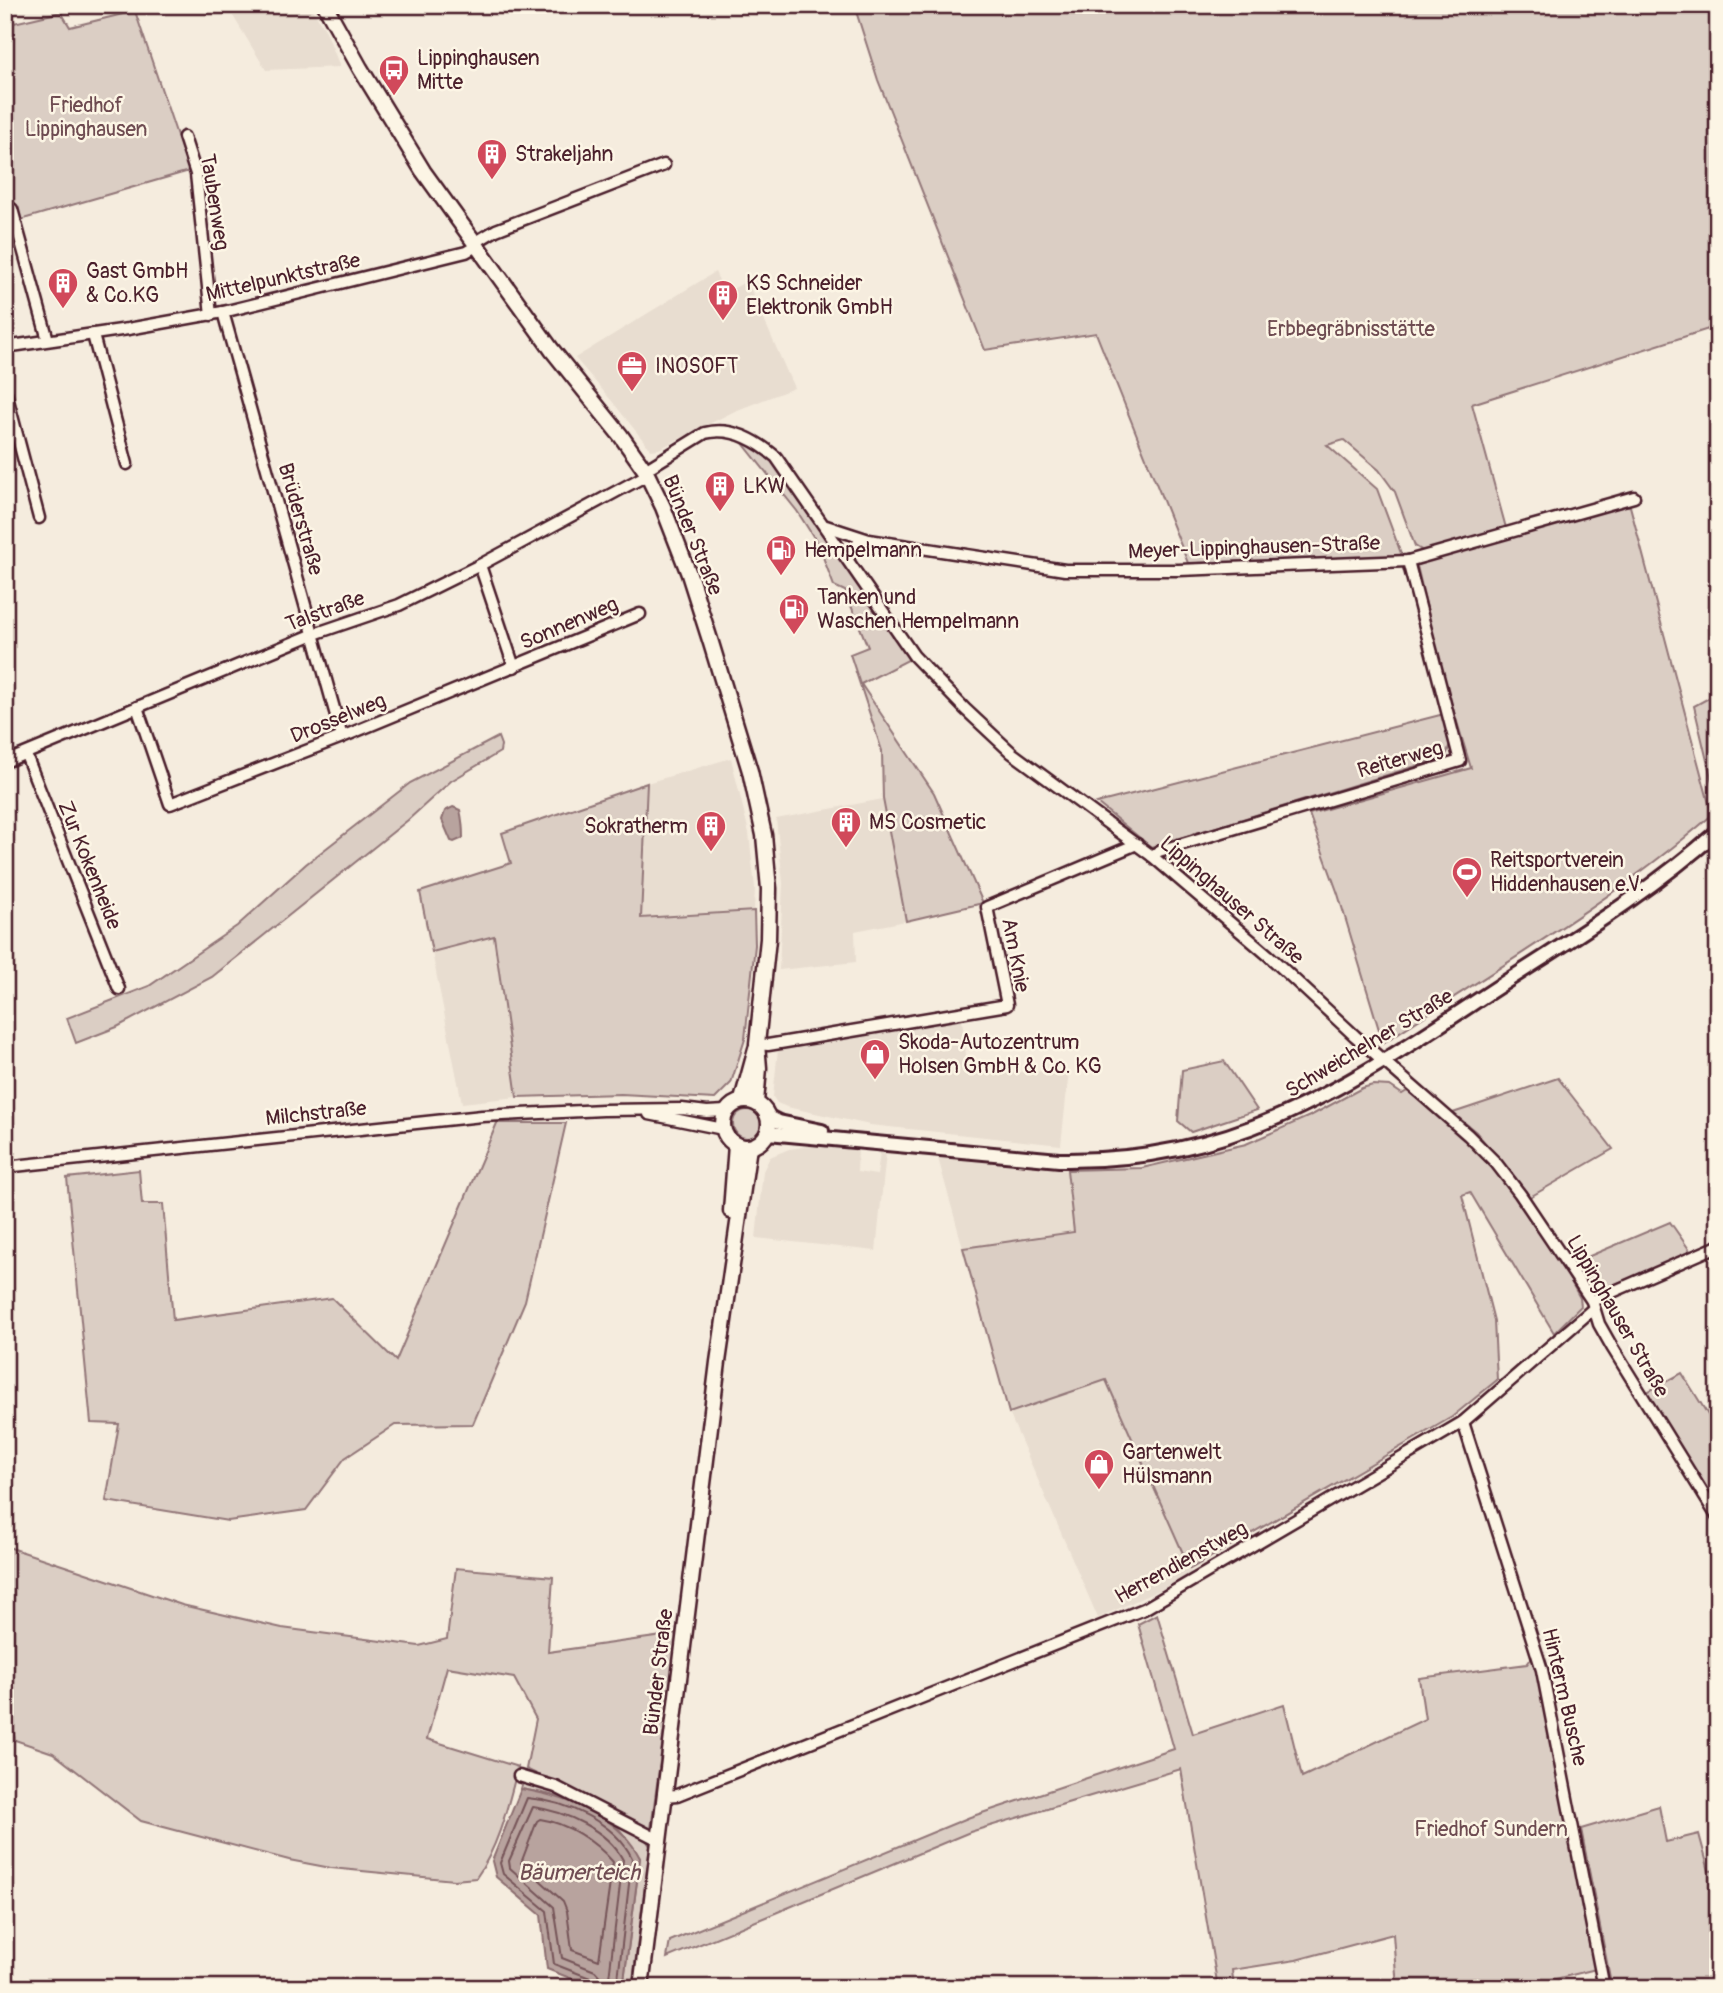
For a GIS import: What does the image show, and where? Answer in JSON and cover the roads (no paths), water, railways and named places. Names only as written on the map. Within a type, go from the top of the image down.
[{"type":"main road","name":"Bünder Straße","points":[[326,5],[360,68],[423,171],[552,350],[621,436],[646,472],[689,574],[750,771],[764,835],[769,890],[768,939],[757,1044],[759,1068],[749,1101]]},
{"type":"main road","points":[[749,1101],[762,1106],[769,1116],[768,1133],[761,1142],[743,1146],[726,1136],[723,1129],[726,1111],[730,1106],[749,1101]]},
{"type":"main road","name":"Bünder Straße","points":[[641,1988],[743,1146]]},
{"type":"street","name":"Taubenweg","points":[[184,137],[196,174],[211,315]]},
{"type":"street","name":"Mittelpunktstraße","points":[[5,347],[223,313],[466,252],[496,230],[664,165]]},
{"type":"street","points":[[12,209],[48,340]]},
{"type":"street","name":"Brüderstraße","points":[[223,313],[342,737]]},
{"type":"street","points":[[93,335],[127,464]]},
{"type":"street","points":[[5,388],[39,518]]},
{"type":"street","name":"Lippinghauser Straße","points":[[646,472],[705,433],[714,431],[732,432],[763,446],[776,457],[914,656],[965,709],[1012,753],[1153,856],[1268,955],[1496,1163],[1520,1194],[1593,1305],[1612,1347],[1718,1518]]},
{"type":"street","name":"Talstraße","points":[[5,762],[314,634],[399,606],[480,565],[646,472]]},
{"type":"street","name":"Meyer-Lippinghausen-Straße","points":[[825,526],[869,540],[1065,570],[1179,570],[1408,561],[1634,497]]},
{"type":"street","points":[[848,559],[855,546],[869,540]]},
{"type":"street","name":"Reiterweg","points":[[1153,856],[1159,851],[1460,761],[1408,561]]},
{"type":"street","points":[[480,565],[514,667]]},
{"type":"street","name":"Sonnenweg","points":[[514,667],[640,614]]},
{"type":"street","name":"Drosselweg","points":[[137,707],[170,804],[514,667]]},
{"type":"street","name":"Zur Kokenheide","points":[[26,755],[119,989]]},
{"type":"street","name":"Schweichelner Straße","points":[[768,1133],[1095,1161],[1141,1157],[1204,1144],[1287,1115],[1350,1082],[1646,891],[1718,831]]},
{"type":"street","name":"Am Knie","points":[[757,1044],[768,1045],[1007,1005],[987,907],[1137,844]]},
{"type":"street","name":"Milchstraße","points":[[5,1167],[482,1116],[682,1109],[726,1111]]},
{"type":"street","name":"Milchstraße","points":[[631,1111],[723,1129]]},
{"type":"street","name":"Schweichelner Straße","points":[[769,1116],[779,1122],[867,1140]]},
{"type":"street","name":"Herrendienstweg","points":[[664,1796],[677,1795],[1144,1609],[1463,1422],[1593,1305],[1618,1288],[1718,1246]]},
{"type":"street","name":"Hinterm Busche","points":[[1463,1422],[1545,1681],[1604,1988]]},
{"type":"street","points":[[519,1776],[556,1787],[659,1840]]},
{"type":"water","points":[[453,807],[460,810],[463,835],[463,838],[454,842],[451,841],[442,820],[445,811]]},
{"type":"water","name":"Bäumerteich","points":[[521,1789],[556,1797],[590,1810],[619,1830],[640,1858],[623,1988],[595,1988],[547,1969],[541,1915],[496,1877],[492,1861]]},
{"type":"place","name":"Lippinghausen Mitte","points":[[394,97]]},
{"type":"place","name":"Strakeljahn","points":[[492,181]]},
{"type":"place","name":"Gast GmbH & Co.KG","points":[[63,310]]},
{"type":"place","name":"KS Schneider Elektronik GmbH","points":[[723,322]]},
{"type":"place","name":"INOSOFT","points":[[632,393]]},
{"type":"place","name":"LKW","points":[[720,513]]},
{"type":"place","name":"Hempelmann","points":[[781,577]]},
{"type":"place","name":"Tanken und Waschen Hempelmann","points":[[794,636]]},
{"type":"place","name":"MS Cosmetic","points":[[846,849]]},
{"type":"place","name":"Sokratherm","points":[[711,853]]},
{"type":"place","name":"Reitsportverein Hiddenhausen e.V.","points":[[1467,899]]},
{"type":"place","name":"Skoda-Autozentrum Holsen GmbH & Co. KG","points":[[875,1081]]},
{"type":"place","name":"Gartenwelt Hülsmann","points":[[1099,1491]]},
{"type":"park label","name":"Friedhof Lippinghausen","points":[[86,117]]},
{"type":"park label","name":"Erbbegräbnisstätte","points":[[1351,329]]},
{"type":"park label","name":"Friedhof Sundern","points":[[1491,1829]]}]
